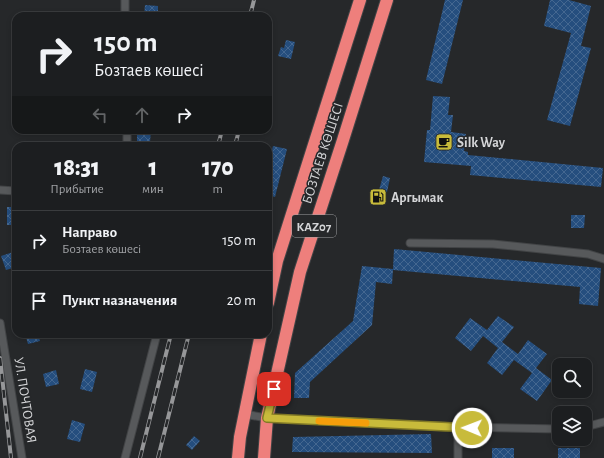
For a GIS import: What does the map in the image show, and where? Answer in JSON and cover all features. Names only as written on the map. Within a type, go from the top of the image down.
[{"type":"highway","name":"БОЗТАЕВ КӨШЕСІ","points":[[272,284],[277,261],[360,0]]},
{"type":"highway","name":"БОЗТАЕВ КӨШЕСІ","points":[[264,458],[267,418],[300,272],[387,0]]},
{"type":"highway","points":[[238,458],[244,414],[260,338]]},
{"type":"street","points":[[125,0],[125,12]]},
{"type":"street","points":[[0,190],[12,191]]},
{"type":"street","points":[[410,243],[493,244],[588,254],[604,258]]},
{"type":"street","name":"УЛ. ПОЧТОВАЯ","points":[[0,323],[22,458]]},
{"type":"street","points":[[125,458],[156,338]]},
{"type":"street","points":[[244,414],[267,418],[458,427],[552,429]]},
{"type":"street","points":[[592,425],[604,422]]},
{"type":"street","points":[[458,427],[458,458]]},
{"type":"building","points":[[445,0],[463,0],[442,84],[426,80]]},
{"type":"building","points":[[550,0],[569,0],[591,6],[581,46],[591,48],[570,126],[547,120],[571,33],[544,26]]},
{"type":"building","points":[[145,5],[158,6],[158,12],[144,12]]},
{"type":"building","points":[[286,40],[295,42],[291,59],[278,56],[281,47],[284,48]]},
{"type":"building","points":[[433,96],[450,97],[448,115],[453,115],[451,132],[466,134],[464,151],[468,152],[468,155],[603,168],[601,187],[470,175],[471,166],[424,162],[427,130],[430,130]]},
{"type":"building","points":[[137,134],[151,134],[150,142],[137,142]]},
{"type":"building","points":[[273,146],[287,149],[275,197],[272,196]]},
{"type":"building","points":[[383,176],[390,178],[387,192],[379,190]]},
{"type":"building","points":[[7,207],[12,207],[12,225],[7,225]]},
{"type":"building","points":[[571,215],[585,215],[584,228],[571,228]]},
{"type":"building","points":[[394,249],[601,268],[598,306],[579,304],[580,287],[393,270],[392,284],[376,282],[372,325],[310,382],[309,398],[294,398],[295,373],[353,321],[362,266],[393,269]]},
{"type":"building","points":[[12,252],[12,268],[6,270],[1,256]]},
{"type":"building","points":[[498,316],[514,327],[502,342],[518,354],[528,340],[547,354],[536,368],[552,380],[537,401],[520,389],[532,373],[514,360],[502,375],[487,363],[498,348],[483,336],[471,351],[455,338],[470,318],[487,330]]},
{"type":"building","points":[[26,338],[39,338],[40,341],[28,344]]},
{"type":"building","points":[[85,369],[97,372],[92,392],[80,389]]},
{"type":"building","points":[[56,370],[59,384],[46,387],[43,374]]},
{"type":"building","points":[[72,420],[85,424],[80,442],[67,439]]},
{"type":"building","points":[[431,434],[432,453],[292,452],[293,437]]},
{"type":"building","points":[[194,436],[200,441],[192,450],[186,445]]},
{"type":"building","points":[[492,448],[514,448],[514,458],[492,458]]},
{"type":"building","points":[[558,448],[580,448],[580,458],[558,458]]},
{"type":"railway","points":[[251,12],[254,0]]},
{"type":"railway","points":[[219,142],[221,134]]},
{"type":"railway","points":[[236,142],[238,134]]},
{"type":"railway","points":[[140,458],[170,338]]},
{"type":"railway","points":[[158,458],[188,338]]},
{"type":"railway","points":[[0,358],[11,458]]},
{"type":"slow traffic","points":[[319,421],[366,423]]},
{"type":"place","name":"Silk Way","points":[[444,142]]},
{"type":"place","name":"Аргымак","points":[[378,197]]},
{"type":"route","points":[[274,389],[267,418],[472,428]]}]
